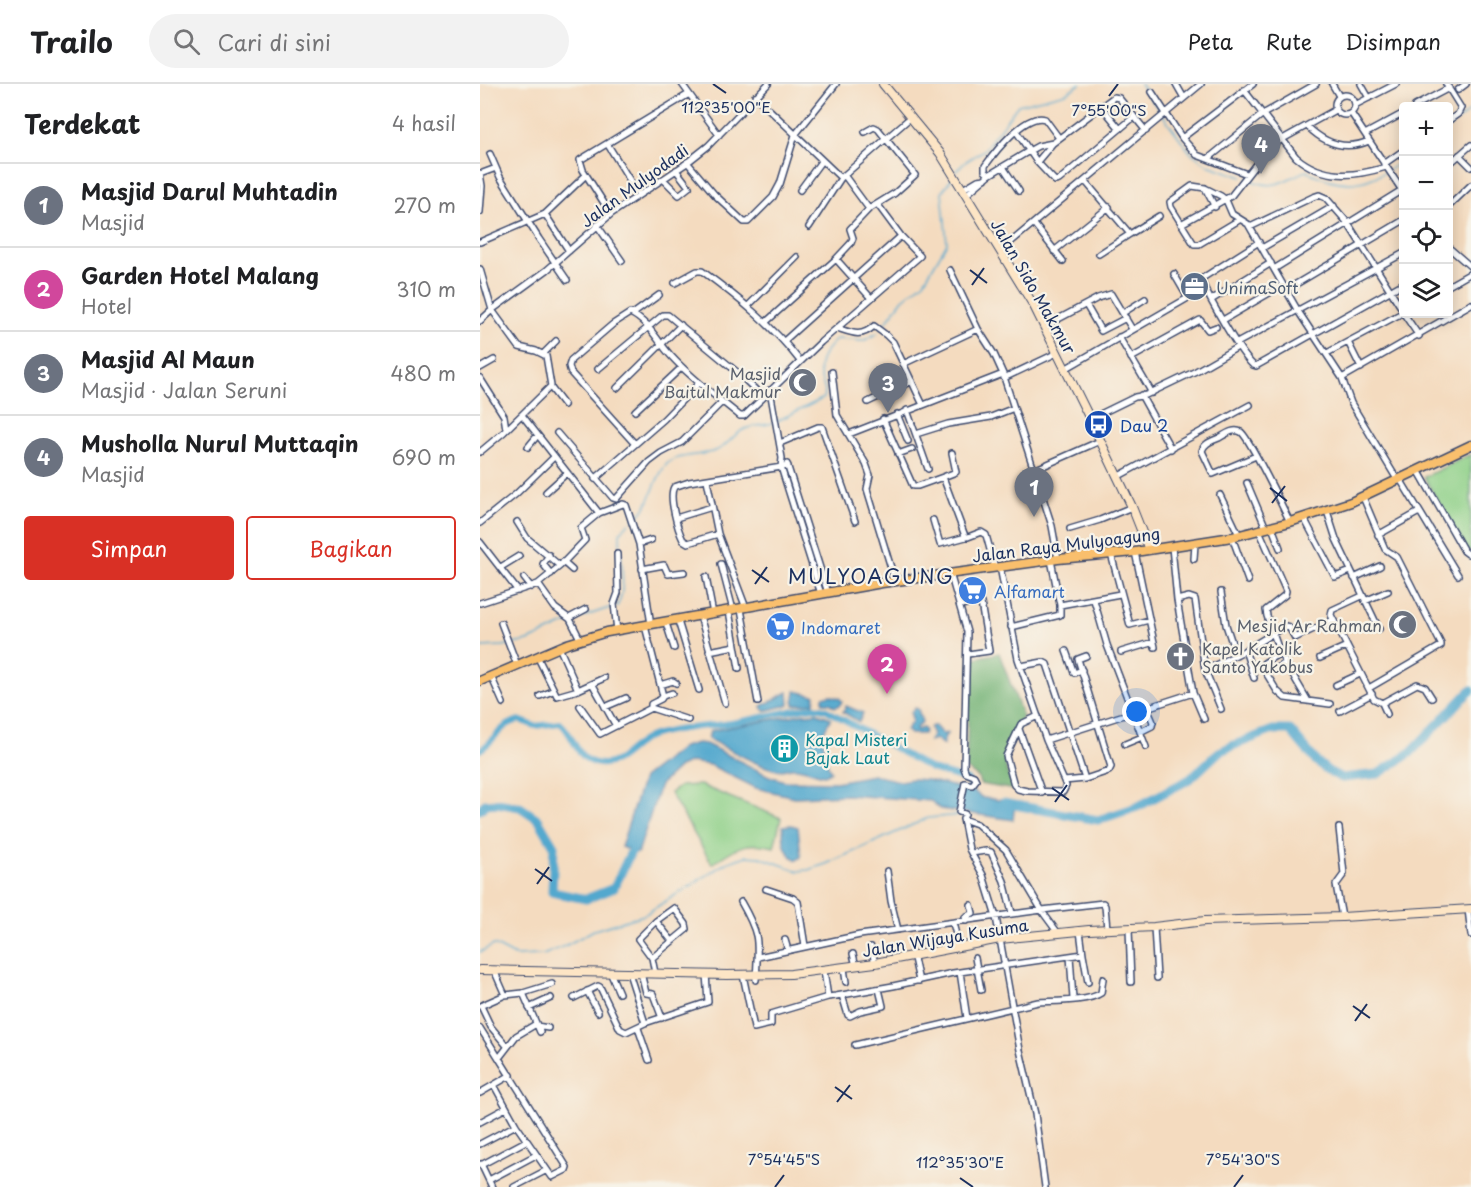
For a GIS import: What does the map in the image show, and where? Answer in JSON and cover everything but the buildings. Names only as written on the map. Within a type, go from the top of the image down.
[{"type":"main road","name":"Jalan Sido Makmur","points":[[884,84],[949,168],[1045,326],[1132,507],[1149,550]]},
{"type":"main road","name":"Jalan Raya Mulyoagung","points":[[480,681],[580,639],[617,630],[950,573],[1195,544],[1266,529],[1327,511],[1363,497],[1471,444]]},
{"type":"main road","name":"Jalan Wijaya Kusuma","points":[[480,970],[541,970],[612,977],[629,973],[656,973],[743,975],[756,978],[824,971],[1000,939],[1058,933],[1154,927],[1205,921],[1342,917],[1469,909]]},
{"type":"street","points":[[682,84],[719,135]]},
{"type":"street","name":"Jalan Mulyodadi","points":[[480,321],[555,264],[611,214],[687,162],[719,135],[768,84]]},
{"type":"street","points":[[687,162],[715,195],[746,223],[773,197],[797,137],[836,84]]},
{"type":"street","points":[[1176,84],[1184,98]]},
{"type":"street","points":[[1182,138],[1253,84]]},
{"type":"street","points":[[1209,158],[1263,114],[1316,84]]},
{"type":"street","points":[[1332,84],[1339,96]]},
{"type":"street","points":[[1361,84],[1369,98]]},
{"type":"street","points":[[1351,113],[1355,105],[1396,84]]},
{"type":"street","points":[[1458,90],[1466,84]]},
{"type":"street","points":[[1000,251],[1199,85]]},
{"type":"street","points":[[1422,102],[1448,86],[1461,105],[1461,110],[1453,117]]},
{"type":"street","points":[[1244,90],[1296,157],[1323,172],[1356,175],[1386,167],[1399,155]]},
{"type":"street","points":[[1152,92],[1163,116],[1200,157],[1209,158],[1247,175]]},
{"type":"street","points":[[611,214],[586,176],[580,160],[689,94]]},
{"type":"street","points":[[1335,110],[1335,101],[1339,96],[1350,95],[1355,105]]},
{"type":"street","points":[[755,96],[822,160],[843,176],[869,209]]},
{"type":"street","points":[[1037,162],[1059,138],[1116,97],[1146,131]]},
{"type":"street","points":[[1102,107],[1120,129]]},
{"type":"street","points":[[1335,110],[1342,115],[1351,113]]},
{"type":"street","points":[[1181,224],[1231,196],[1270,146],[1335,110]]},
{"type":"street","points":[[1351,113],[1399,186]]},
{"type":"street","points":[[1365,134],[1399,116]]},
{"type":"street","points":[[809,227],[843,176],[911,117]]},
{"type":"street","points":[[1016,131],[1037,162],[1052,180],[1057,181],[1134,117]]},
{"type":"street","points":[[987,177],[985,166],[1003,142],[1016,131],[1042,118],[1059,138]]},
{"type":"street","points":[[1307,126],[1319,137],[1337,144],[1356,145],[1369,141]]},
{"type":"street","points":[[766,322],[852,243],[850,230],[869,209],[895,193],[915,175],[876,128],[865,132]]},
{"type":"street","points":[[964,192],[1038,146],[1053,143]]},
{"type":"street","points":[[608,144],[639,195]]},
{"type":"street","points":[[1453,161],[1471,145]]},
{"type":"street","points":[[490,154],[528,221],[567,280]]},
{"type":"street","points":[[1460,155],[1471,167]]},
{"type":"street","points":[[800,190],[822,160]]},
{"type":"street","points":[[1004,167],[1019,191]]},
{"type":"street","points":[[480,212],[482,189],[480,174],[496,168]]},
{"type":"street","points":[[663,179],[679,195],[689,187],[676,170]]},
{"type":"street","points":[[480,242],[545,214],[586,176]]},
{"type":"street","points":[[1085,181],[1130,234]]},
{"type":"street","points":[[1453,203],[1471,185]]},
{"type":"street","points":[[1239,220],[1197,245],[1190,241],[1171,207],[1171,200],[1192,186],[1205,188],[1226,200],[1232,214],[1250,227],[1298,311],[1342,378],[1351,403],[1458,575]]},
{"type":"street","points":[[1205,188],[1215,207]]},
{"type":"street","points":[[1211,300],[1399,194]]},
{"type":"street","points":[[1250,227],[1319,195],[1326,198],[1348,225],[1399,306]]},
{"type":"street","points":[[635,444],[572,375],[569,366],[571,360],[613,324],[628,313],[633,314],[650,327],[662,345],[699,383],[743,417],[870,297],[920,256],[901,236],[878,205]]},
{"type":"street","points":[[1334,206],[1202,277],[1205,290],[1236,345],[1250,363],[1256,366],[1399,285]]},
{"type":"street","points":[[1054,251],[1109,207]]},
{"type":"street","points":[[545,214],[569,251]]},
{"type":"street","points":[[1099,254],[1159,216]]},
{"type":"street","points":[[1223,320],[1361,247],[1399,223]]},
{"type":"street","points":[[1034,224],[1063,261]]},
{"type":"street","points":[[597,225],[622,261]]},
{"type":"street","points":[[784,341],[901,236]]},
{"type":"street","points":[[1455,253],[1471,267]]},
{"type":"street","points":[[1090,419],[1141,395],[1152,393],[1196,371],[1236,345],[1399,256]]},
{"type":"street","points":[[748,306],[797,257]]},
{"type":"street","points":[[836,258],[870,297]]},
{"type":"street","points":[[480,269],[483,288],[492,310],[518,346],[546,357],[551,388],[564,405]]},
{"type":"street","points":[[675,283],[700,270],[766,322],[800,361]]},
{"type":"street","points":[[950,270],[1003,376],[1052,526],[1060,615],[1011,627]]},
{"type":"street","points":[[1453,284],[1471,273]]},
{"type":"street","points":[[1174,274],[1188,298]]},
{"type":"street","points":[[1065,369],[1200,291]]},
{"type":"street","points":[[1045,326],[1111,294],[1132,329]]},
{"type":"street","points":[[633,314],[659,295]]},
{"type":"street","points":[[1086,305],[1102,332],[1145,299]]},
{"type":"street","points":[[1342,378],[1419,336],[1471,304]]},
{"type":"street","points":[[598,369],[666,314],[737,372],[763,397]]},
{"type":"street","points":[[1327,353],[1399,316]]},
{"type":"street","points":[[1407,318],[1419,336]]},
{"type":"street","points":[[1131,358],[1200,320],[1209,331],[1216,327]]},
{"type":"street","points":[[617,388],[681,325]]},
{"type":"street","points":[[837,328],[854,334],[862,334],[874,326],[886,335],[893,342],[923,405]]},
{"type":"street","points":[[903,364],[978,329]]},
{"type":"street","points":[[1119,337],[1152,393]]},
{"type":"street","points":[[543,354],[556,341]]},
{"type":"street","points":[[1348,342],[1361,368]]},
{"type":"street","points":[[849,434],[883,419],[1003,376],[1057,353]]},
{"type":"street","points":[[480,368],[494,360]]},
{"type":"street","points":[[635,411],[682,367]]},
{"type":"street","points":[[832,372],[837,415],[870,475],[867,489],[895,582]]},
{"type":"street","points":[[480,378],[504,416],[506,429]]},
{"type":"street","points":[[868,402],[912,381]]},
{"type":"street","points":[[595,479],[699,383]]},
{"type":"street","points":[[480,452],[551,388]]},
{"type":"street","points":[[770,390],[782,458],[781,467],[824,593]]},
{"type":"street","points":[[1141,395],[1171,449]]},
{"type":"street","points":[[557,434],[613,498],[618,498],[649,462],[682,442],[722,402]]},
{"type":"street","points":[[1117,477],[1250,405]]},
{"type":"street","points":[[916,434],[948,424],[991,417],[1014,408]]},
{"type":"street","points":[[907,410],[928,469]]},
{"type":"street","points":[[897,414],[908,441]]},
{"type":"street","points":[[522,415],[598,512]]},
{"type":"street","points":[[883,419],[912,486],[918,486],[956,472],[952,453]]},
{"type":"street","points":[[779,441],[818,426],[823,429],[855,521]]},
{"type":"street","points":[[1256,456],[1213,474],[1202,451],[1205,445],[1232,431],[1238,430],[1244,434],[1256,456],[1290,522]]},
{"type":"street","points":[[528,447],[537,436]]},
{"type":"street","points":[[1034,470],[1100,441]]},
{"type":"street","points":[[898,454],[912,449]]},
{"type":"street","points":[[480,523],[516,494],[554,457]]},
{"type":"street","points":[[782,458],[788,466],[804,530]]},
{"type":"street","points":[[718,534],[685,542],[681,537],[672,502],[672,489],[680,484],[788,466]]},
{"type":"street","points":[[1418,470],[1464,551],[1471,553]]},
{"type":"street","points":[[546,492],[567,473]]},
{"type":"street","points":[[943,477],[966,537]]},
{"type":"street","points":[[707,480],[758,702]]},
{"type":"street","points":[[1247,483],[1266,529],[1286,591],[1266,610],[1267,616],[1280,653],[1308,701]]},
{"type":"street","points":[[1220,495],[1248,581]]},
{"type":"street","points":[[1363,497],[1385,549],[1397,557],[1440,640],[1440,646],[1369,688]]},
{"type":"street","points":[[480,603],[538,584],[562,564],[585,540],[581,528],[598,512],[623,504],[631,518],[639,543],[648,626],[663,696]]},
{"type":"street","points":[[676,518],[712,507]]},
{"type":"street","points":[[1070,529],[1132,507]]},
{"type":"street","points":[[1327,511],[1336,538],[1379,629]]},
{"type":"street","points":[[1378,535],[1419,512]]},
{"type":"street","points":[[1304,518],[1335,577],[1351,571]]},
{"type":"street","points":[[933,520],[940,544],[981,532],[986,535],[998,568],[1021,666],[1038,716],[1046,740],[1065,784],[1063,792],[1042,793],[1016,788],[1009,773],[1006,756],[1019,729],[1024,722],[1038,716]]},
{"type":"street","points":[[517,522],[527,537],[572,570]]},
{"type":"street","points":[[1266,529],[1280,548]]},
{"type":"street","points":[[639,543],[651,540]]},
{"type":"street","points":[[480,542],[518,591]]},
{"type":"street","points":[[1194,559],[1195,544]]},
{"type":"street","points":[[1172,547],[1177,600],[1193,693],[1204,719]]},
{"type":"street","points":[[1121,651],[1154,644],[1135,552]]},
{"type":"street","points":[[617,554],[618,593],[614,604],[617,630]]},
{"type":"street","points":[[1111,554],[1132,633]]},
{"type":"street","points":[[549,555],[543,564],[551,574]]},
{"type":"street","points":[[501,567],[519,556]]},
{"type":"street","points":[[721,564],[737,610],[735,646],[738,668]]},
{"type":"street","points":[[642,569],[664,565],[668,574],[684,572]]},
{"type":"street","points":[[1354,578],[1380,566]]},
{"type":"street","points":[[950,573],[966,625],[968,654],[964,768],[967,774],[975,777],[975,783],[968,785],[962,814],[969,849],[990,892],[996,917],[1020,1050],[1035,1114],[1045,1187]]},
{"type":"street","points":[[706,577],[713,614]]},
{"type":"street","points":[[524,578],[531,587]]},
{"type":"street","points":[[538,584],[555,608],[571,620],[580,639]]},
{"type":"street","points":[[1388,591],[1332,610],[1330,615],[1376,701],[1382,703],[1417,684],[1425,687],[1431,698]]},
{"type":"street","points":[[1221,592],[1226,625],[1236,655]]},
{"type":"street","points":[[1060,604],[1120,594]]},
{"type":"street","points":[[1177,600],[1188,597],[1195,599],[1205,670],[1221,709]]},
{"type":"street","points":[[1094,600],[1107,645],[1146,747]]},
{"type":"street","points":[[960,605],[980,602],[986,632],[988,652],[968,654]]},
{"type":"street","points":[[571,620],[586,609]]},
{"type":"street","points":[[700,616],[725,703]]},
{"type":"street","points":[[1130,625],[1149,620]]},
{"type":"street","points":[[1205,670],[1245,651],[1287,626],[1296,638],[1333,620]]},
{"type":"street","points":[[678,621],[699,690]]},
{"type":"street","points":[[501,623],[518,664]]},
{"type":"street","points":[[666,623],[674,648]]},
{"type":"street","points":[[709,651],[735,646]]},
{"type":"street","points":[[1320,658],[1347,646]]},
{"type":"street","points":[[559,647],[578,690]]},
{"type":"street","points":[[1066,651],[1074,673],[1082,670]]},
{"type":"street","points":[[1245,651],[1254,678]]},
{"type":"street","points":[[1280,653],[1264,663],[1266,673],[1277,691],[1285,698],[1330,704]]},
{"type":"street","points":[[537,656],[555,693]]},
{"type":"street","points":[[1065,784],[1109,771],[1111,767],[1078,658],[1086,656]]},
{"type":"street","points":[[1021,666],[1043,662],[1047,664],[1085,778]]},
{"type":"street","points":[[1266,673],[1286,663]]},
{"type":"street","points":[[1336,686],[1360,674]]},
{"type":"street","points":[[491,676],[503,703]]},
{"type":"street","points":[[540,696],[578,690],[604,678]]},
{"type":"street","points":[[660,685],[674,681],[676,683]]},
{"type":"street","points":[[593,685],[616,726]]},
{"type":"street","points":[[580,706],[599,734],[651,708],[651,704],[672,693]]},
{"type":"street","points":[[1046,740],[1193,693]]},
{"type":"street","points":[[1340,711],[1372,694]]},
{"type":"street","points":[[605,707],[626,698]]},
{"type":"street","points":[[1382,703],[1387,714]]},
{"type":"street","points":[[651,708],[688,720]]},
{"type":"street","points":[[1125,744],[1152,726],[1153,722],[1147,708]]},
{"type":"street","points":[[1019,729],[1042,793]]},
{"type":"street","points":[[962,814],[1006,850],[1058,933]]},
{"type":"street","points":[[1339,828],[1344,874],[1336,885],[1342,917]]},
{"type":"street","points":[[971,853],[991,852],[1004,881],[1012,914]]},
{"type":"street","points":[[887,871],[898,930]]},
{"type":"street","points":[[766,889],[793,897],[798,902],[805,946]]},
{"type":"street","points":[[741,902],[756,931],[758,957],[756,978]]},
{"type":"street","points":[[758,957],[860,935],[1103,903],[1107,929]]},
{"type":"street","points":[[966,921],[965,917],[973,913],[971,905]]},
{"type":"street","points":[[652,958],[688,927],[676,910],[671,909],[638,939],[652,958],[656,973]]},
{"type":"street","points":[[1469,909],[1471,935]]},
{"type":"street","points":[[656,921],[672,941]]},
{"type":"street","points":[[953,923],[959,946]]},
{"type":"street","points":[[1154,927],[1157,978]]},
{"type":"street","points":[[1129,929],[1131,982]]},
{"type":"street","points":[[1080,931],[1089,982]]},
{"type":"street","points":[[785,940],[788,950]]},
{"type":"street","points":[[871,947],[875,963]]},
{"type":"street","points":[[853,954],[856,966]]},
{"type":"street","points":[[913,954],[919,981]]},
{"type":"street","points":[[743,975],[754,1028],[771,1024],[771,1014],[828,997],[976,969],[1083,954]]},
{"type":"street","points":[[1070,956],[1073,999]]},
{"type":"street","points":[[975,958],[981,990]]},
{"type":"street","points":[[844,968],[846,982]]},
{"type":"street","points":[[494,970],[505,995]]},
{"type":"street","points":[[541,970],[544,986]]},
{"type":"street","points":[[824,971],[828,997]]},
{"type":"street","points":[[960,972],[967,1018]]},
{"type":"street","points":[[629,973],[645,1023]]},
{"type":"street","points":[[641,973],[646,993],[653,994],[662,1018]]},
{"type":"street","points":[[574,998],[600,987],[622,1031],[626,1032],[645,1023],[708,1002],[706,974]]},
{"type":"street","points":[[612,977],[619,993]]},
{"type":"street","points":[[855,1045],[1038,1002],[1098,995],[1102,991],[1103,979]]},
{"type":"street","points":[[507,1046],[491,1027],[481,1006],[505,995],[523,993],[552,984]]},
{"type":"street","points":[[842,995],[850,1017],[864,1009],[882,1006],[879,989]]},
{"type":"street","points":[[523,993],[537,1025]]},
{"type":"street","points":[[588,993],[598,1012]]},
{"type":"street","points":[[529,1008],[551,998]]},
{"type":"street","points":[[499,1058],[518,1034],[537,1025],[548,1028]]},
{"type":"street","points":[[480,1028],[567,1168],[553,1178],[526,1141],[494,1085]]},
{"type":"street","points":[[638,1028],[649,1060]]},
{"type":"street","points":[[480,1093],[511,1075]]},
{"type":"street","points":[[480,1122],[506,1108]]},
{"type":"street","points":[[480,1144],[516,1125]]},
{"type":"street","points":[[492,1187],[485,1178],[481,1163],[526,1141]]},
{"type":"street","points":[[485,1178],[536,1155]]},
{"type":"street","points":[[515,1187],[547,1170]]},
{"type":"green space","points":[[1471,454],[1471,551],[1467,552],[1424,477]]},
{"type":"green space","points":[[999,653],[1023,717],[1012,736],[1005,761],[1006,770],[1015,790],[980,784],[978,777],[966,769],[970,659]]},
{"type":"green space","points":[[700,785],[781,818],[774,847],[747,845],[712,864],[670,793],[680,786]]},
{"type":"water","points":[[795,691],[815,695],[814,703],[794,705]]},
{"type":"water","points":[[788,692],[789,705],[764,711],[762,706]]},
{"type":"water","points":[[830,695],[842,701],[840,705],[835,707],[830,703],[823,703],[823,697]]},
{"type":"water","points":[[846,706],[863,713],[859,722],[843,712]]},
{"type":"water","points":[[915,708],[918,709],[922,722],[916,728],[917,730],[923,728],[925,731],[923,734],[910,734],[906,730],[912,722],[911,712]]},
{"type":"water","points":[[817,713],[831,718],[822,735],[831,771],[825,775],[797,768],[779,770],[771,768],[708,739],[710,731]]},
{"type":"water","points":[[935,726],[942,734],[949,733],[945,736],[943,745],[936,739],[929,741],[933,734],[930,728]]},
{"type":"water","points":[[697,743],[706,744],[769,776],[785,781],[836,782],[873,775],[900,781],[927,780],[973,791],[983,798],[1015,802],[1013,820],[940,809],[931,801],[847,795],[794,797],[756,788],[710,765],[691,762],[679,767],[660,785],[638,853],[621,847],[643,778],[683,747]]},
{"type":"water","points":[[783,826],[798,827],[801,857],[797,860],[789,854],[784,841]]},
{"type":"waterway","points":[[956,171],[965,162],[984,150],[1018,105],[1066,93],[1080,84]]},
{"type":"waterway","points":[[1140,84],[1190,152],[1208,165],[1242,177]]},
{"type":"waterway","points":[[1453,124],[1471,110]]},
{"type":"waterway","points":[[1247,179],[1272,185],[1306,171],[1334,181],[1357,182],[1368,180],[1399,163]]},
{"type":"waterway","points":[[881,329],[903,299],[924,282],[947,243],[942,192],[952,178]]},
{"type":"waterway","points":[[777,421],[824,398],[825,391],[819,369],[821,359],[837,339],[863,341],[878,333]]},
{"type":"waterway","points":[[633,520],[640,515],[657,479],[670,461],[715,451],[745,429],[772,423]]},
{"type":"waterway","points":[[617,606],[623,581],[620,533],[629,523]]},
{"type":"waterway","points":[[574,620],[612,607]]},
{"type":"waterway","points":[[480,647],[503,646],[528,641],[570,622]]},
{"type":"waterway","points":[[1003,803],[1098,820],[1137,807],[1190,779],[1219,752],[1273,730],[1290,730],[1316,761],[1328,771],[1342,778],[1378,774],[1410,753],[1471,690]]},
{"type":"waterway","points":[[480,750],[506,726],[519,720],[535,726],[560,723],[583,756],[595,763],[604,764],[618,759],[644,739],[662,733],[737,722],[814,707],[825,709],[931,769],[968,780],[970,783],[968,797]]},
{"type":"waterway","points":[[480,810],[485,804],[497,803],[520,807],[538,819],[554,846],[552,892],[586,899],[614,888],[636,841]]},
{"type":"waterway","points":[[480,952],[494,945],[515,956],[543,955],[594,930],[644,915],[726,863],[746,856],[760,857],[798,871],[808,870],[928,818],[961,815]]},
{"type":"place","name":"Musholla Nurul Muttaqin","points":[[1261,174]]},
{"type":"place","name":"UnimaSoft","points":[[1195,287]]},
{"type":"place","name":"Masjid Baitul Makmur","points":[[802,382]]},
{"type":"place","name":"Masjid Al Maun","points":[[888,413]]},
{"type":"place","name":"Dau 2","points":[[1099,425]]},
{"type":"place","name":"Masjid Darul Muhtadin","points":[[1034,517]]},
{"type":"place","name":"Alfamart","points":[[973,591]]},
{"type":"place","name":"Mesjid Ar Rahman","points":[[1403,625]]},
{"type":"place","name":"Indomaret","points":[[780,627]]},
{"type":"place","name":"Kapel Katolik Santo Yakobus","points":[[1181,657]]},
{"type":"place","name":"Garden Hotel Malang","points":[[887,694]]},
{"type":"place","name":"Kapal Misteri Bajak Laut","points":[[784,748]]},
{"type":"district","name":"MULYOAGUNG","points":[[871,576]]}]
